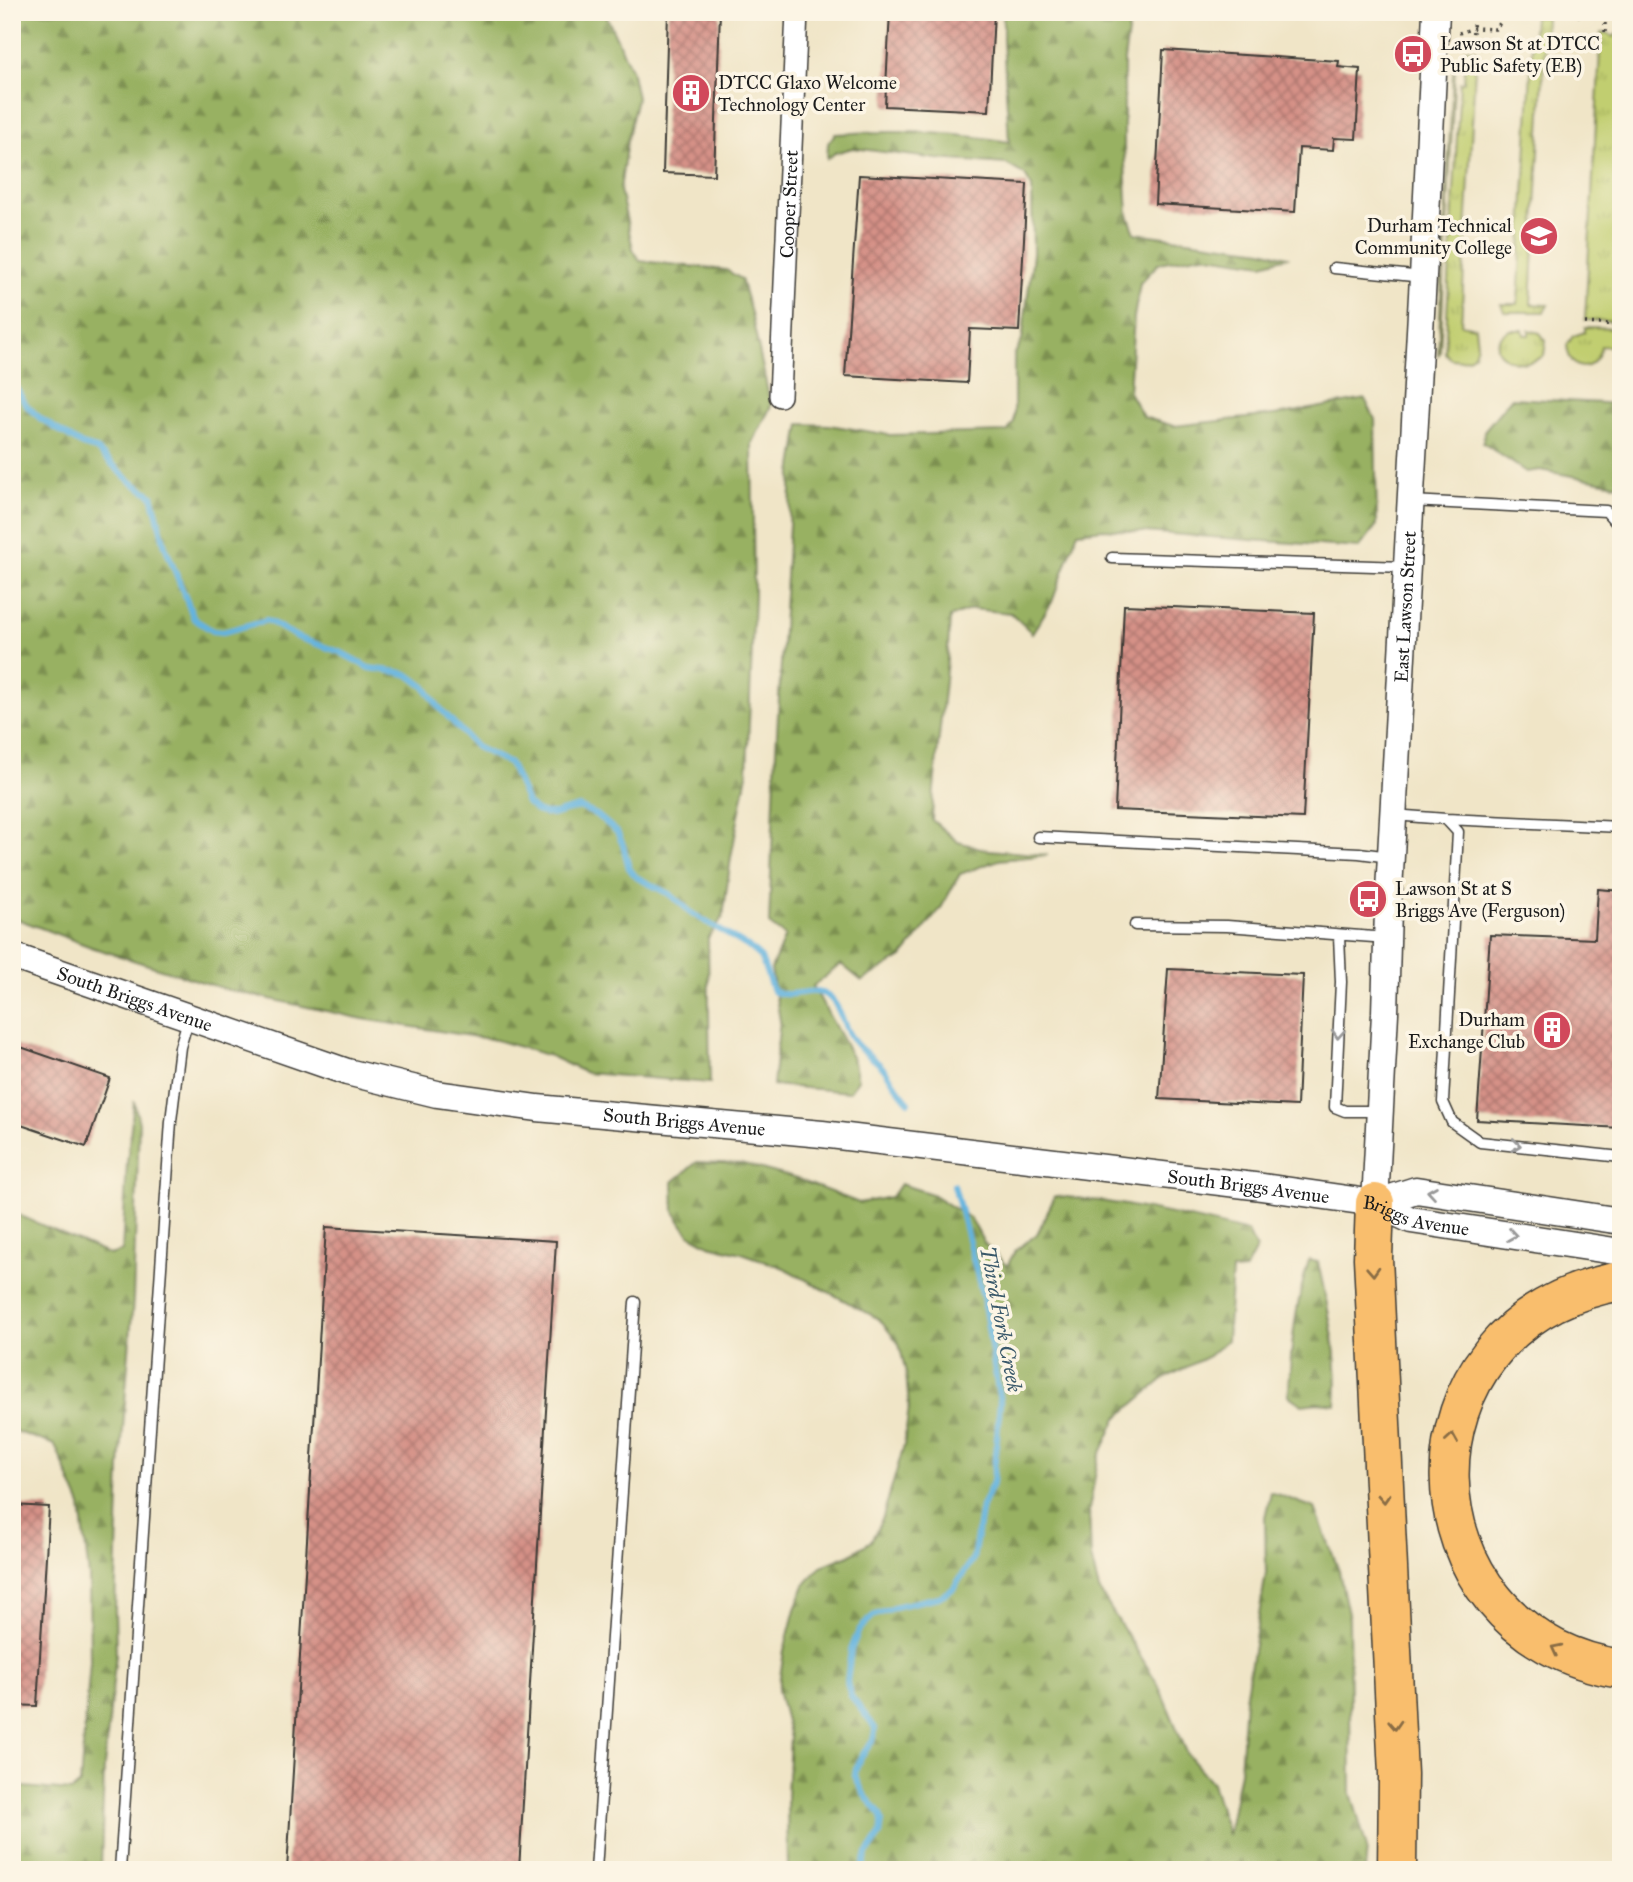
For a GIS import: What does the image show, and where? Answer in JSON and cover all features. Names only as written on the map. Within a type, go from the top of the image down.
[{"type":"highway","points":[[1375,1203],[1373,1258],[1398,1774],[1397,1870]]},
{"type":"highway","points":[[1621,1280],[1575,1291],[1554,1300],[1534,1312],[1501,1341],[1464,1396],[1452,1438],[1450,1472],[1458,1531],[1466,1554],[1493,1597],[1528,1633],[1551,1647],[1575,1658],[1621,1669]]},
{"type":"street","name":"Cooper Street","points":[[779,396],[797,12]]},
{"type":"street","name":"East Lawson Street","points":[[1375,1203],[1392,815],[1436,12]]},
{"type":"street","name":"South Briggs Avenue","points":[[12,956],[348,1072],[437,1094],[487,1103],[836,1136],[1375,1203]]},
{"type":"street","name":"Briggs Avenue","points":[[1375,1203],[1416,1190],[1621,1221]]},
{"type":"street","name":"Briggs Avenue","points":[[1375,1203],[1411,1220],[1621,1252]]},
{"type":"lane","points":[[1334,268],[1423,276]]},
{"type":"lane","points":[[1409,500],[1606,511],[1616,516],[1621,528]]},
{"type":"lane","points":[[1112,558],[1406,567]]},
{"type":"lane","points":[[1392,815],[1621,827]]},
{"type":"lane","points":[[1446,819],[1458,832],[1459,848],[1443,1102],[1452,1122],[1480,1142],[1621,1157]]},
{"type":"lane","points":[[1038,837],[1359,853],[1390,857]]},
{"type":"lane","points":[[1135,925],[1227,926],[1387,938]]},
{"type":"lane","points":[[1339,936],[1341,982],[1335,1107],[1345,1111],[1380,1111]]},
{"type":"lane","points":[[120,1870],[172,1121],[180,1047],[189,1017]]},
{"type":"lane","points":[[596,1870],[635,1302]]},
{"type":"path","points":[[1458,46],[1472,47],[1474,12]]},
{"type":"path","points":[[1459,33],[1474,28],[1495,29],[1510,12]]},
{"type":"path","points":[[1522,12],[1621,18]]},
{"type":"path","points":[[1605,15],[1605,32]]},
{"type":"path","points":[[1585,323],[1621,325]]},
{"type":"green space","points":[[12,12],[605,13],[631,69],[637,98],[627,140],[620,190],[633,249],[640,261],[726,270],[741,279],[771,406],[752,444],[754,595],[747,774],[723,917],[708,938],[710,1083],[586,1073],[550,1056],[496,1040],[363,1019],[228,990],[91,947],[12,917]]},
{"type":"green space","points":[[1003,12],[1131,12],[1124,60],[1124,148],[1128,215],[1135,233],[1263,250],[1287,257],[1263,264],[1202,255],[1159,263],[1140,283],[1134,317],[1129,392],[1143,417],[1174,426],[1282,414],[1365,399],[1375,419],[1377,525],[1359,548],[1104,529],[1078,532],[1052,602],[1032,633],[1011,613],[972,609],[950,617],[932,820],[958,842],[988,850],[1048,855],[999,860],[960,874],[941,908],[902,957],[862,981],[841,964],[813,986],[853,1059],[858,1080],[849,1092],[773,1085],[780,1020],[771,969],[785,936],[769,924],[776,750],[792,473],[800,424],[829,425],[890,435],[1007,432],[1014,422],[1014,355],[1022,341],[1033,254],[1032,187],[1025,175],[1006,164],[937,159],[853,148],[835,153],[827,159],[828,143],[835,134],[879,132],[944,134],[1009,142]]},
{"type":"green space","points":[[1534,16],[1546,17],[1531,304],[1548,305],[1544,312],[1507,312],[1501,304],[1518,304]]},
{"type":"green space","points":[[1621,31],[1621,322],[1585,320],[1601,33],[1608,33],[1613,37]]},
{"type":"green space","points":[[1465,49],[1476,50],[1461,324],[1475,327],[1477,345],[1474,354],[1460,360],[1451,359],[1445,353],[1460,82],[1464,82]]},
{"type":"green space","points":[[1455,69],[1440,353],[1438,355],[1453,72]]},
{"type":"green space","points":[[1585,327],[1621,328],[1621,347],[1601,346],[1594,362],[1589,366],[1577,365],[1569,355],[1567,345],[1573,336],[1585,332]]},
{"type":"green space","points":[[1509,330],[1523,330],[1524,335],[1529,335],[1529,330],[1540,333],[1546,341],[1544,355],[1535,361],[1525,362],[1506,358],[1497,346],[1500,338]]},
{"type":"green space","points":[[1511,398],[1621,404],[1621,485],[1540,470],[1526,472],[1483,443],[1484,431]]},
{"type":"green space","points":[[134,1101],[139,1123],[133,1300],[120,1467],[116,1654],[104,1766],[101,1870],[12,1870],[12,1786],[72,1791],[80,1784],[90,1662],[89,1577],[81,1506],[55,1445],[12,1430],[12,1212],[110,1255],[122,1251],[127,1162]]},
{"type":"green space","points":[[697,1162],[744,1164],[797,1179],[859,1203],[891,1197],[900,1184],[932,1194],[971,1219],[984,1243],[1007,1266],[1015,1251],[1037,1234],[1055,1196],[1128,1205],[1248,1232],[1256,1249],[1245,1270],[1232,1271],[1227,1340],[1209,1356],[1163,1379],[1117,1418],[1098,1459],[1089,1510],[1091,1557],[1099,1590],[1158,1684],[1188,1755],[1212,1783],[1228,1835],[1240,1771],[1245,1699],[1266,1573],[1265,1517],[1271,1492],[1315,1508],[1339,1571],[1349,1619],[1351,1793],[1367,1848],[1365,1870],[788,1870],[787,1796],[790,1737],[778,1690],[784,1651],[795,1609],[806,1583],[821,1566],[849,1555],[871,1541],[883,1517],[904,1445],[909,1407],[906,1373],[899,1344],[879,1319],[782,1267],[709,1245],[689,1234],[674,1212],[673,1182]]},
{"type":"green space","points":[[1309,1260],[1318,1262],[1329,1316],[1335,1351],[1336,1405],[1302,1405],[1289,1396],[1294,1328]]},
{"type":"building","name":"DTCC Glaxo Welcome Technology Center","points":[[668,12],[720,12],[714,175],[663,173]]},
{"type":"building","points":[[890,12],[994,12],[989,111],[885,106]]},
{"type":"building","points":[[1163,50],[1339,61],[1338,67],[1360,69],[1356,139],[1334,138],[1333,150],[1299,148],[1295,212],[1155,204]]},
{"type":"building","points":[[859,175],[1027,184],[1019,331],[970,329],[967,383],[845,376]]},
{"type":"building","points":[[1124,605],[1314,613],[1303,818],[1115,810]]},
{"type":"building","name":"Durham Exchange Club","points":[[1598,889],[1621,891],[1621,1128],[1477,1120],[1490,935],[1595,939]]},
{"type":"building","points":[[1168,969],[1303,975],[1297,1106],[1159,1099]]},
{"type":"building","points":[[12,1044],[110,1078],[86,1147],[12,1122]]},
{"type":"building","points":[[326,1227],[556,1241],[519,1870],[287,1870]]},
{"type":"building","points":[[12,1505],[49,1507],[37,1706],[12,1705]]},
{"type":"waterway","name":"Third Fork Creek","points":[[12,382],[27,406],[41,419],[82,445],[96,449],[131,482],[152,495],[165,546],[194,619],[213,631],[223,632],[267,620],[299,638],[340,652],[369,668],[409,675],[425,687],[438,706],[476,747],[510,764],[527,803],[536,811],[555,814],[579,807],[597,815],[617,832],[629,868],[636,877],[671,895],[693,914],[750,948],[761,958],[773,991],[786,994],[813,992],[830,998],[837,1006],[855,1043],[882,1067],[909,1102]]},
{"type":"waterway","name":"Third Fork Creek","points":[[862,1870],[867,1854],[880,1835],[882,1821],[855,1776],[861,1757],[874,1738],[875,1728],[851,1696],[847,1682],[851,1650],[859,1630],[873,1616],[898,1606],[939,1597],[953,1589],[973,1559],[982,1506],[993,1482],[1000,1402],[983,1297],[954,1185]]},
{"type":"place","name":"Lawson St at DTCC Public Safety (EB)","points":[[1413,54]]},
{"type":"place","name":"DTCC Glaxo Welcome Technology Center","points":[[691,93]]},
{"type":"place","name":"Durham Technical Community College","points":[[1539,236]]},
{"type":"place","name":"Lawson St at S Briggs Ave (Ferguson)","points":[[1368,899]]},
{"type":"place","name":"Durham Exchange Club","points":[[1552,1030]]}]
